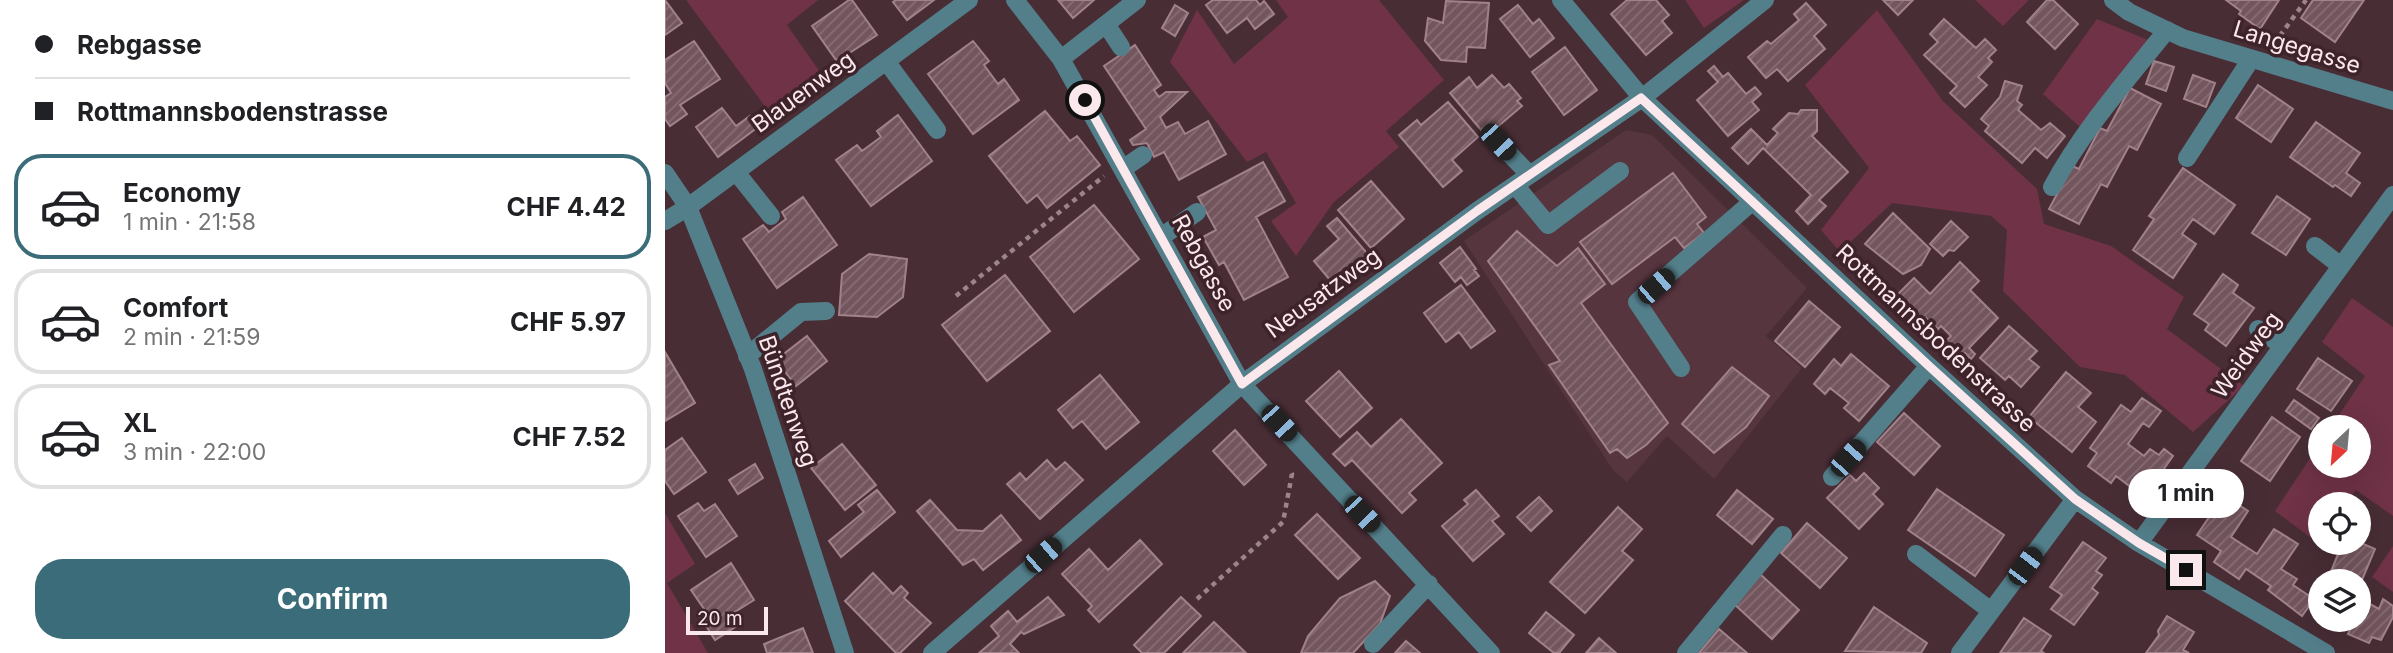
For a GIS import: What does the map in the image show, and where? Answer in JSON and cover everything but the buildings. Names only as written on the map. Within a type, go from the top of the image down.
[{"type":"street","name":"Blauenweg","points":[[665,221],[688,207],[969,0]]},
{"type":"street","name":"Rebgasse","points":[[1015,0],[1061,59],[1242,384],[1491,653]]},
{"type":"street","points":[[1061,59],[1136,0]]},
{"type":"street","name":"Rottmannsbodenstrasse","points":[[1561,0],[1641,98],[2075,499],[2139,543],[2326,653]]},
{"type":"street","name":"Neusatzweg","points":[[932,653],[1242,384],[1522,179],[1641,98],[1765,0]]},
{"type":"street","name":"Langegasse","points":[[2113,0],[2129,12],[2183,38],[2393,101]]},
{"type":"street","points":[[1106,24],[1121,47]]},
{"type":"street","points":[[2052,187],[2067,159],[2167,30]]},
{"type":"street","points":[[2187,158],[2256,60]]},
{"type":"street","points":[[886,61],[937,130]]},
{"type":"street","points":[[1498,142],[1548,225],[1620,171]]},
{"type":"street","points":[[1122,165],[1143,155]]},
{"type":"street","points":[[736,172],[771,216]]},
{"type":"street","name":"Bündtenweg","points":[[665,173],[688,207],[747,356],[845,653]]},
{"type":"street","name":"Weidweg","points":[[2139,543],[2393,195]]},
{"type":"street","points":[[1681,368],[1637,302],[1753,201]]},
{"type":"street","points":[[1161,237],[1197,212]]},
{"type":"street","points":[[2315,246],[2341,266]]},
{"type":"street","points":[[747,356],[801,312],[826,311]]},
{"type":"street","points":[[2258,329],[2283,346]]},
{"type":"street","points":[[1832,477],[1929,366]]},
{"type":"street","points":[[1960,653],[2075,499]]},
{"type":"street","points":[[1686,653],[1783,535]]},
{"type":"street","points":[[1916,554],[1991,611]]},
{"type":"street","points":[[1373,644],[1429,584]]},
{"type":"path","points":[[2256,60],[2306,0]]},
{"type":"path","points":[[956,296],[1122,165]]},
{"type":"path","points":[[1197,600],[1283,522],[1292,474],[1280,458],[1294,438]]},
{"type":"shaded area","points":[[686,0],[818,0],[787,25],[825,79],[773,117]]},
{"type":"shaded area","points":[[1276,0],[1379,0],[1444,80],[1386,131],[1399,147],[1333,203],[1296,256],[1271,221],[1296,203],[1266,152],[1247,162],[1170,62],[1197,10],[1234,64],[1288,17]]},
{"type":"shaded area","points":[[1685,0],[1744,0],[1704,28]]},
{"type":"shaded area","points":[[1975,0],[2029,0],[2003,26]]},
{"type":"shaded area","points":[[1877,10],[1943,101],[2037,189],[2044,224],[2111,246],[2184,297],[2167,329],[2244,386],[2193,432],[2125,375],[2080,367],[2003,291],[2007,230],[1991,216],[1892,203],[1840,252],[1821,230],[1869,168],[1805,85]]},
{"type":"shaded area","points":[[2097,19],[2148,40],[2080,127],[2043,94]]},
{"type":"shaded area","points":[[1626,130],[1652,135],[1807,288],[1766,336],[1802,368],[1714,479],[1667,436],[1627,482],[1613,470],[1464,241]]},
{"type":"shaded area","points":[[2352,298],[2393,327],[2393,516],[2371,501],[2371,492],[2308,492],[2308,536],[2275,511],[2308,461],[2308,478],[2371,478],[2371,415],[2339,415],[2365,376],[2322,342]]},
{"type":"shaded area","points":[[665,513],[695,564],[667,583],[708,653],[665,653]]},
{"type":"shaded area","points":[[2393,546],[2393,592],[2372,577]]},
{"type":"route","points":[[1085,100],[1242,384],[1477,211],[1641,98],[2075,499],[2139,543],[2186,570]]}]
